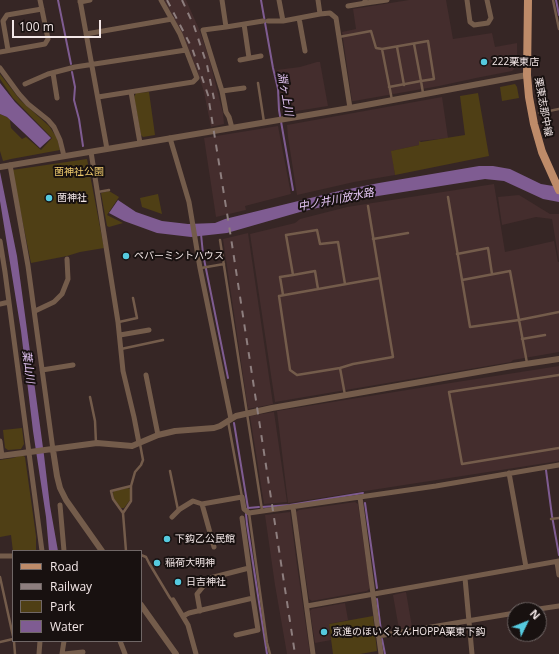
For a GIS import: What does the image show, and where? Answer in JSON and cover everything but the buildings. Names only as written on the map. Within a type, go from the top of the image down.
[{"type":"main road","name":"栗東志那中線","points":[[528,0],[527,74],[534,124],[542,152],[555,173],[558,188]]},
{"type":"street","points":[[0,52],[45,44],[48,38],[40,0]]},
{"type":"street","points":[[90,0],[80,1],[107,149]]},
{"type":"street","points":[[98,97],[193,82],[197,78],[172,19],[160,0]]},
{"type":"street","points":[[222,0],[226,27]]},
{"type":"street","points":[[279,0],[283,21]]},
{"type":"street","points":[[318,0],[320,14]]},
{"type":"street","points":[[348,6],[366,1],[387,0]]},
{"type":"street","points":[[467,0],[470,22],[474,25],[488,23],[491,18],[487,0]]},
{"type":"street","points":[[8,50],[3,21],[7,15],[42,9]]},
{"type":"street","points":[[232,128],[226,112],[222,91],[203,30],[266,21],[283,21],[330,13],[336,18],[350,108]]},
{"type":"street","points":[[299,18],[305,51]]},
{"type":"street","points":[[86,34],[172,19]]},
{"type":"street","points":[[244,24],[249,58]]},
{"type":"street","points":[[25,84],[48,74],[75,67],[186,50]]},
{"type":"street","points":[[240,60],[261,56]]},
{"type":"street","points":[[0,68],[18,94],[54,127],[60,140],[64,156]]},
{"type":"street","points":[[52,73],[57,98]]},
{"type":"street","points":[[0,167],[350,108],[527,74]]},
{"type":"street","points":[[222,91],[244,88]]},
{"type":"street","points":[[131,92],[140,144]]},
{"type":"street","points":[[170,138],[189,202],[200,268],[230,420]]},
{"type":"street","points":[[91,152],[120,335],[124,381],[134,417],[139,443]]},
{"type":"street","points":[[8,165],[27,259],[52,450],[60,488],[66,500],[101,550]]},
{"type":"street","points":[[0,241],[1,257],[31,452],[42,550]]},
{"type":"street","points":[[34,311],[54,302],[62,294],[68,279],[67,258]]},
{"type":"street","points":[[0,304],[9,302]]},
{"type":"street","points":[[120,335],[149,330]]},
{"type":"street","points":[[0,441],[1,456],[96,443],[132,446],[158,435],[175,431],[214,428],[247,413],[559,359]]},
{"type":"street","points":[[42,370],[73,365]]},
{"type":"street","points":[[146,375],[158,435]]},
{"type":"street","points":[[172,517],[193,501],[202,504],[242,497],[244,509],[249,513],[559,465]]},
{"type":"street","points":[[509,473],[526,567]]},
{"type":"street","points":[[360,497],[381,654]]},
{"type":"street","points":[[202,504],[214,547]]},
{"type":"street","points":[[60,505],[64,550]]},
{"type":"street","points":[[293,507],[313,654]]},
{"type":"street","points":[[236,635],[258,630],[242,518]]},
{"type":"street","points":[[0,556],[12,556]]},
{"type":"street","points":[[307,606],[558,562],[559,575]]},
{"type":"street","points":[[200,611],[196,594],[210,578],[249,568]]},
{"type":"street","points":[[465,578],[472,654]]},
{"type":"street","points":[[183,616],[189,613],[254,598]]},
{"type":"street","points":[[173,600],[188,625],[196,654]]},
{"type":"street","points":[[142,606],[176,654]]},
{"type":"street","points":[[547,608],[559,606]]},
{"type":"street","points":[[378,636],[507,614]]},
{"type":"street","points":[[39,654],[40,642]]},
{"type":"street","points":[[64,642],[63,654],[83,652]]},
{"type":"street","points":[[120,642],[125,654]]},
{"type":"lane","points":[[553,0],[559,29]]},
{"type":"lane","points":[[339,37],[372,31],[374,45],[376,48],[382,49],[428,41],[434,79],[389,87]]},
{"type":"lane","points":[[414,44],[423,95]]},
{"type":"lane","points":[[397,46],[404,85]]},
{"type":"lane","points":[[382,49],[392,100]]},
{"type":"lane","points":[[258,83],[264,123]]},
{"type":"lane","points":[[539,113],[559,109]]},
{"type":"lane","points":[[98,192],[109,190]]},
{"type":"lane","points":[[448,197],[470,327],[519,320],[559,312]]},
{"type":"lane","points":[[368,206],[373,239],[380,278],[393,358],[297,375],[290,370],[279,296],[380,278]]},
{"type":"lane","points":[[293,275],[286,235],[317,230],[320,244],[338,242],[345,284]]},
{"type":"lane","points":[[373,239],[408,233]]},
{"type":"lane","points":[[220,240],[262,511]]},
{"type":"lane","points":[[457,254],[488,248],[492,274]]},
{"type":"lane","points":[[200,268],[224,264]]},
{"type":"lane","points":[[283,295],[280,277],[315,271],[318,289]]},
{"type":"lane","points":[[462,280],[510,271],[527,364]]},
{"type":"lane","points":[[118,322],[137,318],[133,298]]},
{"type":"lane","points":[[522,339],[545,335]]},
{"type":"lane","points":[[121,349],[163,340]]},
{"type":"lane","points":[[340,368],[345,396]]},
{"type":"lane","points":[[559,375],[449,392],[462,464],[559,448]]},
{"type":"lane","points":[[90,397],[95,421],[96,443]]},
{"type":"lane","points":[[230,420],[242,497]]},
{"type":"lane","points":[[123,512],[131,501],[131,486],[135,472],[143,460],[139,443]]},
{"type":"lane","points":[[170,471],[178,511]]},
{"type":"lane","points":[[126,550],[123,512],[113,499],[111,491],[131,486]]},
{"type":"lane","points":[[249,513],[267,643],[270,654]]},
{"type":"lane","points":[[553,519],[559,518]]},
{"type":"lane","points":[[142,555],[146,557],[170,598],[173,600]]},
{"type":"lane","points":[[0,577],[12,631]]},
{"type":"lane","points":[[0,642],[12,640]]},
{"type":"lane","points":[[14,642],[16,654]]},
{"type":"shaded area","points":[[164,0],[186,0],[199,29],[209,58],[223,113],[224,124],[211,127],[204,92],[197,70],[182,33]]},
{"type":"shaded area","points":[[409,0],[446,0],[453,39],[492,33],[495,47],[517,43],[517,66],[512,71],[439,86],[352,101],[342,32],[356,29],[353,9]]},
{"type":"shaded area","points":[[320,62],[328,106],[284,113],[277,70],[300,67]]},
{"type":"shaded area","points":[[442,97],[448,138],[419,141],[419,145],[392,151],[395,175],[354,182],[297,195],[287,125]]},
{"type":"shaded area","points":[[278,126],[291,194],[245,206],[246,210],[216,217],[204,138]]},
{"type":"shaded area","points":[[494,184],[505,252],[554,241],[559,262],[559,352],[513,360],[511,362],[275,402],[250,234],[295,223],[300,219],[347,207]]},
{"type":"shaded area","points":[[519,195],[550,214],[559,214],[559,261],[552,219],[536,217],[502,225],[498,197]]},
{"type":"shaded area","points":[[248,233],[273,404],[248,409],[223,239]]},
{"type":"shaded area","points":[[559,366],[559,461],[288,503],[277,411]]},
{"type":"shaded area","points":[[274,412],[287,502],[264,504],[250,416]]},
{"type":"shaded area","points":[[355,502],[358,504],[370,588],[367,591],[312,601],[309,599],[296,512],[299,510]]},
{"type":"shaded area","points":[[290,512],[310,654],[287,654],[265,515]]},
{"type":"shaded area","points":[[406,592],[412,627],[399,629],[393,595]]},
{"type":"shaded area","points":[[345,603],[348,620],[329,624],[331,640],[315,643],[310,611],[312,609]]},
{"type":"green space","points":[[0,74],[20,100],[49,126],[57,138],[60,150],[3,161],[0,151],[0,114],[10,120],[11,128],[22,139],[26,137],[41,150],[52,138],[13,98],[0,79]]},
{"type":"green space","points":[[515,84],[519,98],[502,101],[500,87]]},
{"type":"green space","points":[[149,92],[155,135],[143,137],[141,135],[134,97],[136,93]]},
{"type":"green space","points":[[478,93],[489,156],[395,175],[391,151],[419,145],[419,141],[421,142],[465,135],[460,96]]},
{"type":"green space","name":"菌神社公園","points":[[87,159],[104,248],[31,263],[12,170]]},
{"type":"green space","points":[[109,191],[119,197],[107,215],[123,223],[109,227],[107,226],[101,193]]},
{"type":"green space","points":[[158,194],[162,214],[142,207],[140,198]]},
{"type":"green space","points":[[22,428],[24,444],[21,449],[8,450],[5,448],[3,430]]},
{"type":"green space","points":[[22,455],[25,457],[36,536],[36,550],[13,550],[11,535],[0,537],[0,460]]},
{"type":"green space","points":[[128,488],[130,489],[130,500],[124,508],[121,508],[114,499],[113,493],[114,491]]},
{"type":"green space","points":[[373,616],[377,651],[360,654],[333,654],[329,624]]},
{"type":"water","points":[[0,83],[15,102],[51,138],[40,148],[7,117],[0,114]]},
{"type":"water","name":"中ノ井川放水路","points":[[479,166],[493,166],[510,169],[541,184],[559,187],[559,202],[543,199],[504,181],[485,179],[339,203],[300,212],[227,233],[191,237],[157,233],[124,221],[109,213],[118,200],[136,212],[162,221],[188,224],[215,223],[225,219],[339,191]]},
{"type":"water","name":"葉山川","points":[[0,172],[17,256],[50,506],[58,550],[49,550],[46,517],[33,431],[21,331],[0,201]]},
{"type":"waterway","points":[[58,0],[71,64]]},
{"type":"waterway","name":"淵ヶ上川","points":[[261,0],[278,89],[279,110],[293,190]]},
{"type":"waterway","points":[[556,0],[559,15]]},
{"type":"waterway","points":[[72,72],[75,87],[74,100],[79,119],[83,146]]},
{"type":"waterway","points":[[201,234],[203,254],[228,378]]},
{"type":"waterway","points":[[234,423],[248,508],[259,507]]},
{"type":"waterway","points":[[546,470],[559,555]]},
{"type":"waterway","points":[[262,507],[290,505],[363,493]]},
{"type":"waterway","points":[[365,503],[377,588]]},
{"type":"waterway","points":[[248,508],[246,514],[247,524],[267,654]]},
{"type":"waterway","points":[[377,599],[381,631]]},
{"type":"waterway","points":[[382,639],[385,654]]},
{"type":"railway","points":[[167,0],[192,48],[208,95],[295,654]]},
{"type":"railway","points":[[182,0],[194,26],[207,65],[214,99]]},
{"type":"place","name":"222栗東店","points":[[484,62]]},
{"type":"place","name":"菌神社","points":[[49,198]]},
{"type":"place","name":"ペパーミントハウス","points":[[126,256]]},
{"type":"place","name":"下鈎乙公民館","points":[[167,539]]},
{"type":"place","name":"稲荷大明神","points":[[157,563]]},
{"type":"place","name":"日吉神社","points":[[178,582]]},
{"type":"place","name":"京進のほいくえんHOPPA栗東下鈎","points":[[324,632]]}]
